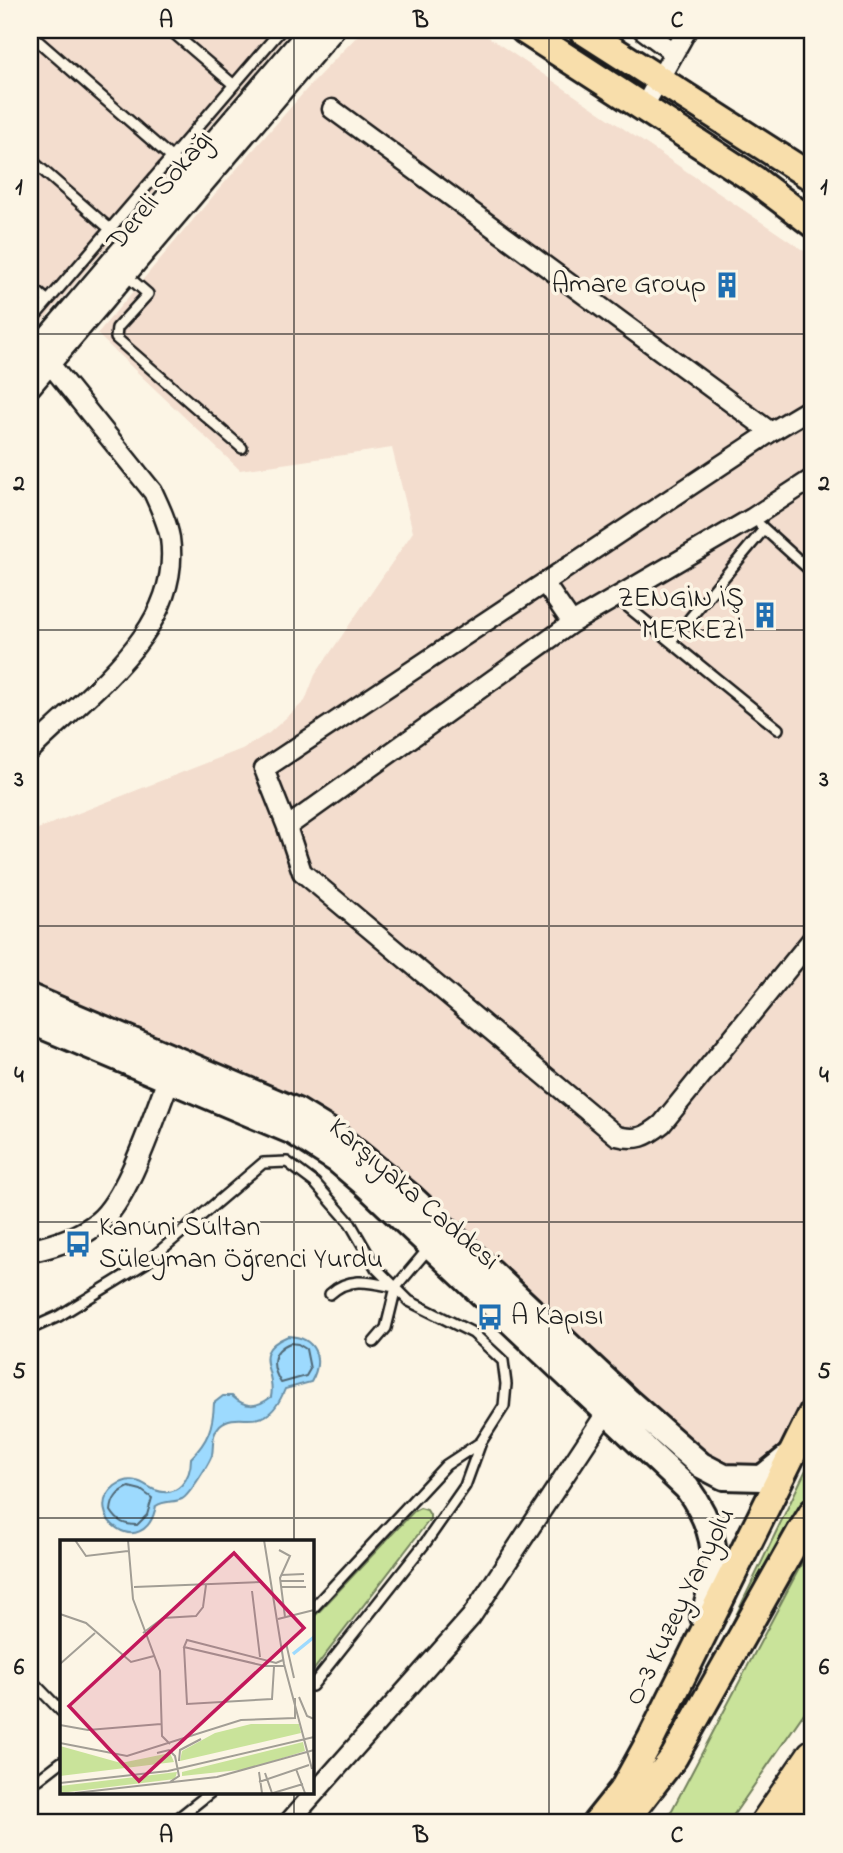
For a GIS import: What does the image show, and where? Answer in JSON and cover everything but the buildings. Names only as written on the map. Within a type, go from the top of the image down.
[{"type":"highway","points":[[767,1823],[813,1756]]},
{"type":"highway","points":[[805,1823],[813,1811]]},
{"type":"main road","points":[[524,30],[755,180],[813,224]]},
{"type":"main road","points":[[582,30],[813,178]]},
{"type":"main road","name":"Karşıyaka Caddesi","points":[[30,997],[313,1143],[442,1240],[701,1465],[724,1477],[762,1478],[793,1453]]},
{"type":"main road","name":"Karşıyaka Caddesi","points":[[30,1021],[173,1070]]},
{"type":"main road","name":"Karşıyaka Caddesi","points":[[442,1240],[606,1413],[687,1488],[708,1521],[715,1546],[713,1582],[688,1663]]},
{"type":"main road","name":"O-3 Kuzey Yanyolu","points":[[596,1823],[624,1788],[813,1412]]},
{"type":"main road","points":[[623,1823],[674,1757],[813,1512]]},
{"type":"street","points":[[30,751],[94,691],[145,632],[161,607],[169,583],[171,557],[170,536],[153,492],[38,358],[196,178],[310,30]]},
{"type":"street","name":"Dereli Sokağı","points":[[30,386],[38,358],[126,275],[196,178],[332,30]]},
{"type":"street","points":[[643,30],[674,53]]},
{"type":"street","points":[[643,107],[687,30]]},
{"type":"street","points":[[332,109],[771,432]]},
{"type":"street","points":[[813,407],[771,432],[264,769],[288,827],[302,872],[617,1136],[633,1140],[648,1136],[662,1124],[813,937]]},
{"type":"street","points":[[288,827],[572,623],[758,523],[813,478]]},
{"type":"street","points":[[545,584],[572,623]]},
{"type":"street","points":[[30,1251],[85,1232],[101,1221],[114,1205],[132,1170],[173,1070]]},
{"type":"street","points":[[288,1823],[471,1617],[606,1413],[627,1400]]},
{"type":"lane","points":[[170,30],[234,85]]},
{"type":"lane","points":[[30,322],[281,30]]},
{"type":"lane","points":[[30,34],[196,178]]},
{"type":"lane","points":[[30,159],[110,229]]},
{"type":"lane","points":[[126,275],[148,294],[117,328],[115,335],[118,340],[242,449]]},
{"type":"lane","points":[[30,286],[48,301]]},
{"type":"lane","points":[[671,641],[758,523],[813,573]]},
{"type":"lane","points":[[617,598],[778,729]]},
{"type":"lane","points":[[30,1329],[58,1316],[147,1262],[263,1163],[287,1162],[315,1183],[350,1223],[376,1268],[409,1301],[472,1333],[503,1361],[506,1384],[504,1406],[481,1442],[465,1486],[313,1685]]},
{"type":"lane","points":[[374,1342],[386,1328],[396,1287],[442,1240]]},
{"type":"lane","points":[[330,1294],[340,1285],[360,1280],[396,1287]]},
{"type":"lane","points":[[313,1608],[446,1465],[481,1442]]},
{"type":"lane","points":[[30,1679],[60,1710]]},
{"type":"lane","points":[[30,1780],[39,1779],[60,1763]]},
{"type":"lane","points":[[172,1823],[208,1794]]},
{"type":"shaded area","points":[[30,30],[292,30],[30,336]]},
{"type":"shaded area","points":[[363,30],[478,30],[813,257],[813,1388],[791,1431],[775,1452],[762,1464],[746,1469],[709,1467],[365,1146],[318,1109],[261,1082],[30,989],[30,832],[242,749],[269,733],[305,701],[315,675],[413,532],[392,448],[240,470],[97,334],[220,188],[313,82]]},
{"type":"green space","points":[[813,1455],[813,1499],[782,1542],[730,1628]]},
{"type":"green space","points":[[420,1508],[427,1510],[430,1519],[313,1671],[313,1618],[414,1511]]},
{"type":"green space","points":[[813,1542],[813,1700],[728,1823],[661,1823],[672,1810]]},
{"type":"water","points":[[288,1336],[305,1340],[315,1351],[317,1365],[311,1382],[285,1389],[277,1404],[261,1418],[228,1420],[220,1425],[214,1436],[212,1455],[185,1497],[156,1506],[149,1523],[139,1531],[128,1533],[118,1529],[109,1520],[105,1510],[106,1498],[115,1486],[133,1480],[155,1490],[170,1492],[182,1485],[189,1473],[191,1458],[202,1446],[208,1433],[214,1403],[223,1396],[232,1396],[242,1403],[256,1405],[271,1397],[267,1355],[276,1342]]},
{"type":"place","name":"Amare Group","points":[[727,285]]},
{"type":"place","name":"ZENGİN İŞ MERKEZİ","points":[[765,615]]},
{"type":"place","name":"Kanuni Sultan Süleyman Öğrenci Yurdu","points":[[78,1244]]},
{"type":"place","name":"A Kapısı","points":[[490,1317]]}]
